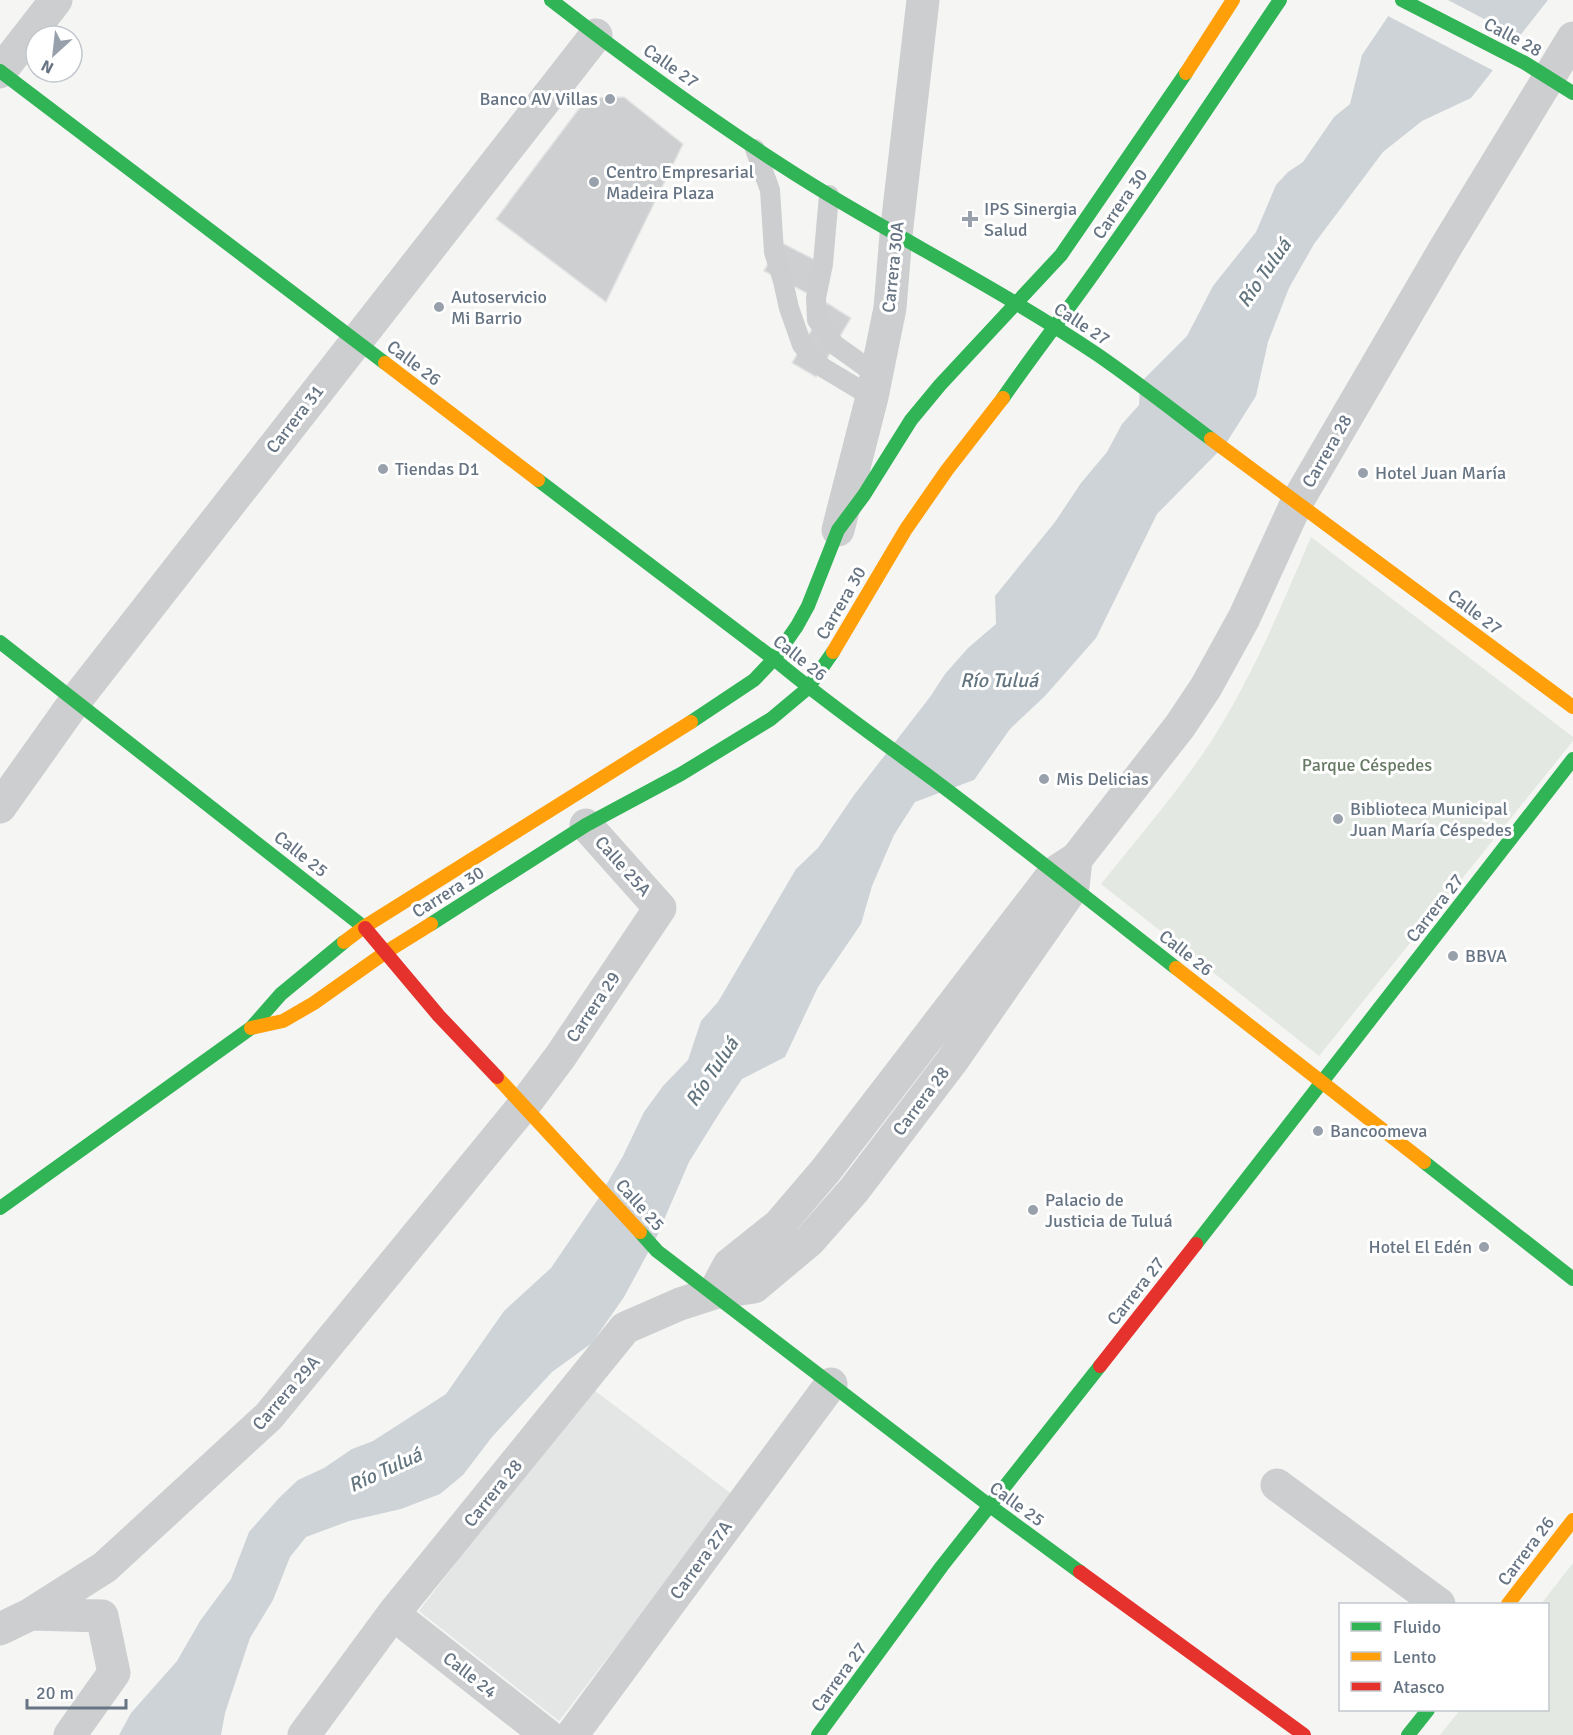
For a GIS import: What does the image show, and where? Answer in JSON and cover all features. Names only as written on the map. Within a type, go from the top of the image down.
[{"type":"main road","name":"Calle 27","points":[[551,0],[596,35],[755,148],[829,195],[1015,303],[1099,356],[1573,707]]},
{"type":"main road","name":"Carrera 30","points":[[0,1208],[251,1028],[288,988],[364,927],[754,680],[774,659],[797,626],[838,530],[864,495],[911,420],[1060,255],[1233,0]]},
{"type":"main road","name":"Carrera 30","points":[[251,1028],[283,1021],[314,1003],[386,952],[586,825],[681,774],[771,719],[808,688],[843,638],[906,529],[1146,200],[1280,0]]},
{"type":"main road","name":"Calle 28","points":[[1402,0],[1549,78]]},
{"type":"main road","name":"Calle 26","points":[[0,71],[774,659],[808,688],[852,718],[982,816],[1068,873],[1322,1084],[1573,1280]]},
{"type":"main road","name":"Calle 25","points":[[0,642],[364,927],[439,1016],[535,1116],[657,1251],[990,1506],[1304,1735]]},
{"type":"main road","name":"Carrera 27","points":[[819,1735],[942,1566],[1322,1084],[1573,759]]},
{"type":"main road","name":"Carrera 26","points":[[1510,1603],[1573,1520]]},
{"type":"main road","points":[[1408,1735],[1427,1711]]},
{"type":"street","points":[[0,71],[56,0]]},
{"type":"street","name":"Carrera 30A","points":[[838,530],[875,386],[890,308],[896,235],[923,0]]},
{"type":"street","name":"Carrera 31","points":[[0,807],[76,700],[596,35]]},
{"type":"street","name":"Carrera 28","points":[[304,1735],[393,1614],[625,1328],[680,1304],[714,1293],[754,1287],[809,1241],[847,1198],[952,1061],[1068,873],[1180,726],[1206,687],[1244,618],[1297,502],[1447,244],[1573,38]]},
{"type":"street","name":"Calle 25A","points":[[586,825],[660,908]]},
{"type":"street","name":"Carrera 29","points":[[535,1116],[560,1057],[660,908]]},
{"type":"street","name":"Carrera 29A","points":[[0,1629],[31,1614],[105,1567],[269,1416],[535,1116]]},
{"type":"street","name":"Carrera 27A","points":[[572,1735],[831,1384]]},
{"type":"street","points":[[1276,1485],[1436,1603]]},
{"type":"street","points":[[31,1614],[102,1616],[114,1673],[70,1735]]},
{"type":"street","name":"Calle 24","points":[[393,1614],[548,1735]]},
{"type":"lane","points":[[755,148],[770,190],[774,252],[802,345],[822,367],[875,386]]},
{"type":"lane","points":[[829,195],[823,264],[816,298],[817,320],[835,345],[875,386]]},
{"type":"shaded area","points":[[590,1387],[733,1495],[559,1721],[419,1611]]},
{"type":"green space","name":"Parque Céspedes","points":[[1311,537],[1573,737],[1573,741],[1319,1056],[1101,884],[1183,781],[1224,721],[1264,644]]},
{"type":"green space","points":[[1573,1563],[1573,1735],[1440,1735],[1459,1711],[1549,1711],[1549,1603],[1542,1603]]},
{"type":"water","name":"Río Tuluá","points":[[1399,0],[1548,0],[1471,98],[1422,121],[1383,152],[1314,244],[1289,288],[1268,342],[1256,396],[1225,445],[1157,514],[1096,638],[1045,696],[1010,729],[974,780],[915,802],[894,835],[872,886],[861,924],[818,987],[785,1057],[742,1079],[689,1162],[657,1236],[624,1297],[592,1343],[552,1372],[492,1437],[463,1475],[440,1494],[401,1509],[349,1521],[306,1537],[290,1557],[273,1600],[250,1638],[225,1713],[221,1735],[119,1735],[131,1713],[177,1661],[200,1621],[231,1579],[249,1532],[279,1498],[298,1480],[324,1468],[352,1449],[373,1441],[446,1394],[504,1311],[551,1268],[598,1199],[623,1156],[644,1112],[663,1086],[688,1060],[701,1021],[718,1002],[796,869],[818,848],[854,795],[930,697],[945,674],[968,648],[996,624],[995,596],[1055,522],[1081,483],[1107,452],[1122,424],[1139,405],[1140,383],[1187,336],[1213,286],[1256,232],[1276,185],[1288,172],[1303,162],[1334,117],[1350,104],[1362,55]]},
{"type":"pier","points":[[1395,0],[1448,0],[1522,39],[1496,72],[1386,15]]},
{"type":"building","name":"Centro Empresarial Madeira Plaza","points":[[624,97],[683,144],[606,302],[496,219],[587,98]]},
{"type":"building","points":[[780,242],[823,264],[816,298],[764,271]]},
{"type":"building","points":[[827,303],[851,318],[816,377],[792,363]]},
{"type":"traffic: fast","points":[[551,0],[653,77],[758,150],[829,195],[999,293],[1098,355],[1211,439]]},
{"type":"traffic: fast","points":[[1003,398],[1080,293],[1280,0]]},
{"type":"traffic: fast","points":[[1402,0],[1525,63],[1573,93]]},
{"type":"traffic: fast","points":[[0,71],[385,363]]},
{"type":"traffic: fast","points":[[691,722],[754,680],[774,659],[808,606],[838,530],[864,495],[911,420],[940,385],[1061,255],[1186,73]]},
{"type":"traffic: fast","points":[[538,480],[834,707],[968,806],[1176,968]]},
{"type":"traffic: fast","points":[[0,642],[365,928]]},
{"type":"traffic: fast","points":[[431,924],[586,825],[681,774],[771,719],[808,688],[833,652]]},
{"type":"traffic: fast","points":[[1196,1244],[1573,759]]},
{"type":"traffic: fast","points":[[0,1208],[251,1028],[281,994],[344,942]]},
{"type":"traffic: fast","points":[[1424,1162],[1573,1279]]},
{"type":"traffic: fast","points":[[640,1232],[657,1251],[990,1506],[1080,1572]]},
{"type":"traffic: fast","points":[[818,1735],[942,1566],[1100,1366]]},
{"type":"traffic: fast","points":[[1408,1735],[1427,1711]]},
{"type":"traffic: slow","points":[[1186,73],[1233,0]]},
{"type":"traffic: slow","points":[[385,363],[538,480]]},
{"type":"traffic: slow","points":[[833,652],[906,529],[947,470],[1003,398]]},
{"type":"traffic: slow","points":[[1211,439],[1573,707]]},
{"type":"traffic: slow","points":[[344,942],[364,927],[691,722]]},
{"type":"traffic: slow","points":[[251,1028],[283,1021],[314,1003],[386,952],[431,924]]},
{"type":"traffic: slow","points":[[1176,968],[1424,1162]]},
{"type":"traffic: slow","points":[[497,1077],[640,1232]]},
{"type":"traffic: slow","points":[[1509,1603],[1573,1520]]},
{"type":"traffic: jam","points":[[365,928],[439,1016],[497,1077]]},
{"type":"traffic: jam","points":[[1100,1366],[1196,1244]]},
{"type":"traffic: jam","points":[[1080,1572],[1304,1735]]},
{"type":"place","name":"Banco AV Villas","points":[[610,99]]},
{"type":"place","name":"Centro Empresarial Madeira Plaza","points":[[594,182]]},
{"type":"place","name":"IPS Sinergia Salud","points":[[970,219]]},
{"type":"place","name":"Autoservicio Mi Barrio","points":[[439,307]]},
{"type":"place","name":"Tiendas D1","points":[[383,469]]},
{"type":"place","name":"Hotel Juan María","points":[[1363,473]]},
{"type":"place","name":"Mis Delicias","points":[[1044,779]]},
{"type":"place","name":"Biblioteca Municipal Juan María Céspedes","points":[[1338,819]]},
{"type":"place","name":"BBVA","points":[[1453,956]]},
{"type":"place","name":"Bancoomeva","points":[[1318,1131]]},
{"type":"place","name":"Palacio de Justicia de Tuluá","points":[[1033,1210]]},
{"type":"place","name":"Hotel El Edén","points":[[1484,1247]]}]
